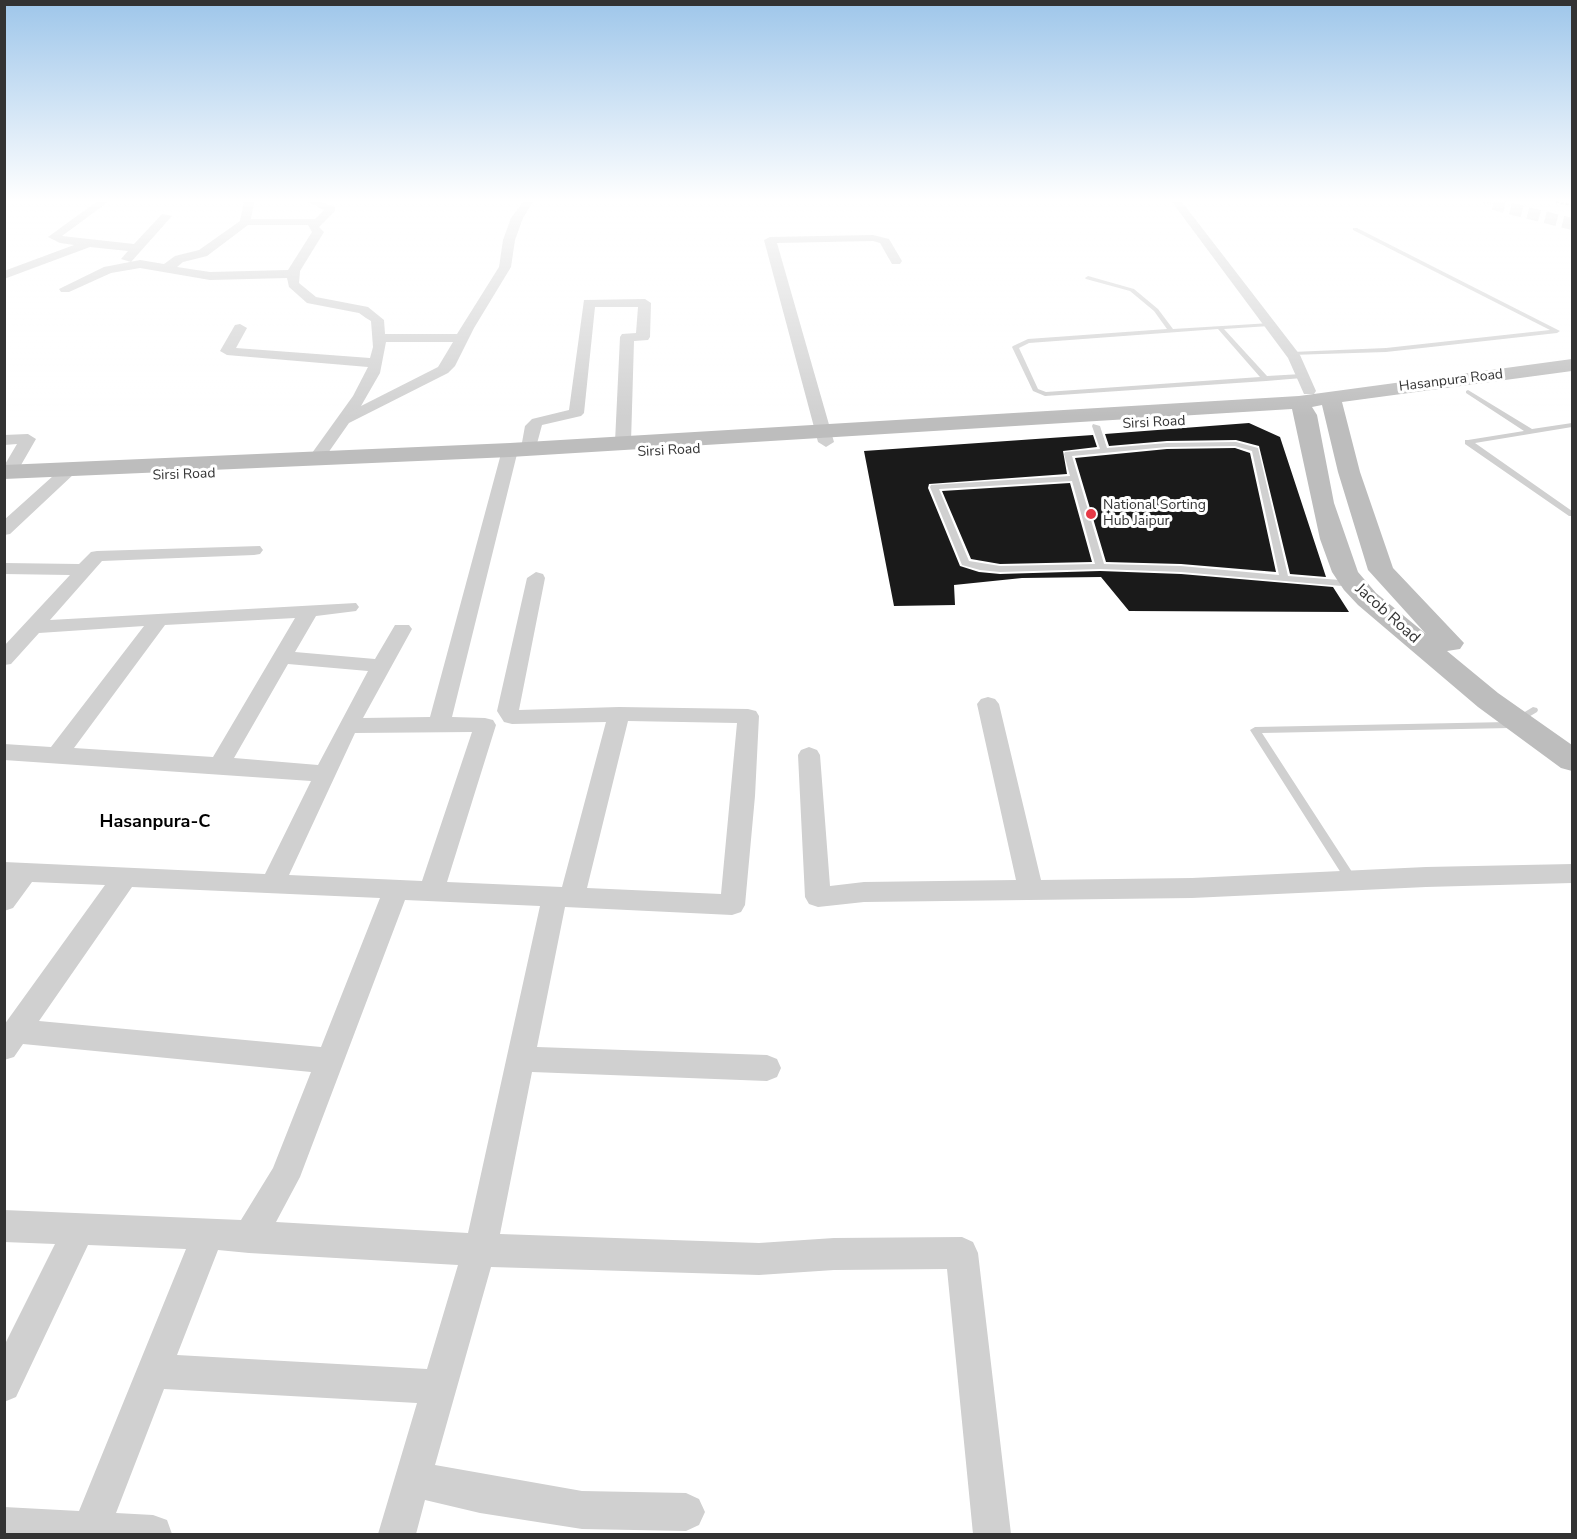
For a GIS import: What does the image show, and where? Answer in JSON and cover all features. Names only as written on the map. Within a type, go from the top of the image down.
[{"type":"street","points":[[65,289],[99,274]]},
{"type":"street","points":[[198,274],[210,276],[294,274],[293,284],[312,300],[363,310],[377,320],[381,347],[376,363],[360,397],[315,460]]},
{"type":"street","points":[[342,422],[443,370],[450,363],[462,338],[501,274]]},
{"type":"street","points":[[779,274],[824,438]]},
{"type":"street","points":[[1231,274],[1292,354],[1313,399],[1468,392],[1572,380]]},
{"type":"street","points":[[440,724],[516,453],[537,422],[576,413],[585,353],[589,303],[645,303],[643,337],[627,338],[623,442]]},
{"type":"street","points":[[240,328],[227,351],[376,363]]},
{"type":"street","points":[[379,338],[462,338]]},
{"type":"street","name":"Hasanpura Road","points":[[1313,399],[1572,365]]},
{"type":"street","name":"Sirsi Road","points":[[6,475],[317,470],[623,442],[824,438],[1313,399]]},
{"type":"street","name":"Sirsi Road","points":[[64,474],[315,460],[1096,426],[1313,399]]},
{"type":"street","name":"Jacob Road","points":[[1313,399],[1322,503],[1332,539],[1345,572],[1353,584],[1367,599],[1524,715],[1572,736]]},
{"type":"street","name":"Jacob Road","points":[[1313,399],[1381,570],[1438,634],[1572,760]]},
{"type":"street","points":[[4,440],[28,439],[6,475]]},
{"type":"street","points":[[4,530],[64,474]]},
{"type":"street","points":[[4,659],[97,556],[254,550]]},
{"type":"street","points":[[4,568],[84,570]]},
{"type":"street","points":[[512,717],[508,711],[536,578]]},
{"type":"street","points":[[33,627],[348,607]]},
{"type":"street","points":[[219,765],[280,657],[309,611]]},
{"type":"street","points":[[57,755],[160,619]]},
{"type":"street","points":[[273,883],[348,726],[402,629]]},
{"type":"street","points":[[280,657],[381,666]]},
{"type":"street","points":[[988,704],[1031,891]]},
{"type":"street","points":[[4,901],[15,872],[732,905],[748,716],[619,714],[512,717],[485,725],[348,726]]},
{"type":"street","points":[[397,1534],[479,1250],[521,1059],[563,897],[619,714]]},
{"type":"street","points":[[431,891],[485,725]]},
{"type":"street","points":[[4,752],[327,774]]},
{"type":"street","points":[[809,756],[818,897],[864,892],[1192,888],[1572,874]]},
{"type":"street","points":[[8,1042],[125,877]]},
{"type":"street","points":[[249,1237],[285,1177],[396,889]]},
{"type":"street","points":[[8,1042],[330,1061]]},
{"type":"street","points":[[521,1059],[767,1068]]},
{"type":"street","points":[[4,1226],[208,1234],[479,1250],[759,1259],[834,1254],[962,1253],[992,1534]]},
{"type":"street","points":[[4,1385],[79,1229]]},
{"type":"street","points":[[91,1529],[208,1234]]},
{"type":"street","points":[[153,1371],[440,1387]]},
{"type":"street","points":[[413,1479],[480,1494],[582,1510],[686,1512]]},
{"type":"street","points":[[4,1526],[153,1534]]},
{"type":"lane","points":[[1292,354],[1386,350],[1557,331],[1444,274]]},
{"type":"lane","points":[[1088,278],[1132,290],[1156,310],[1171,331]]},
{"type":"lane","points":[[1266,379],[1045,394],[1035,390],[1016,347],[1028,341],[1269,324]]},
{"type":"lane","points":[[1220,328],[1266,379],[1313,399]]},
{"type":"lane","points":[[1468,392],[1529,431]]},
{"type":"lane","points":[[1572,425],[1468,442],[1572,514]]},
{"type":"lane","points":[[1096,426],[1104,451]]},
{"type":"lane","points":[[1100,566],[1068,454],[1167,445],[1236,444],[1255,450],[1284,579]]},
{"type":"lane","points":[[1075,478],[934,487],[965,562],[980,567],[1000,569],[1100,566],[1181,569],[1353,584]]},
{"type":"lane","points":[[1352,881],[1256,730],[1510,725],[1524,715]]},
{"type":"building","points":[[1249,423],[1280,437],[1326,577],[1290,574],[1259,446],[1236,440],[1167,441],[1109,446],[1105,434]]},
{"type":"building","points":[[1093,435],[1097,447],[1063,451],[1067,474],[929,484],[928,488],[960,566],[979,572],[1000,574],[1100,571],[1181,574],[1333,587],[1349,612],[1129,611],[1101,577],[1022,578],[954,585],[955,605],[894,606],[864,451]]},
{"type":"building","points":[[1235,448],[1250,453],[1276,572],[1181,564],[1106,562],[1075,458],[1167,449]]},
{"type":"building","points":[[1070,483],[1092,562],[1000,564],[971,559],[942,491]]},
{"type":"place","name":"National Sorting Hub Jaipur","points":[[1091,514]]},
{"type":"district","name":"Hasanpura-C","points":[[155,823]]}]
